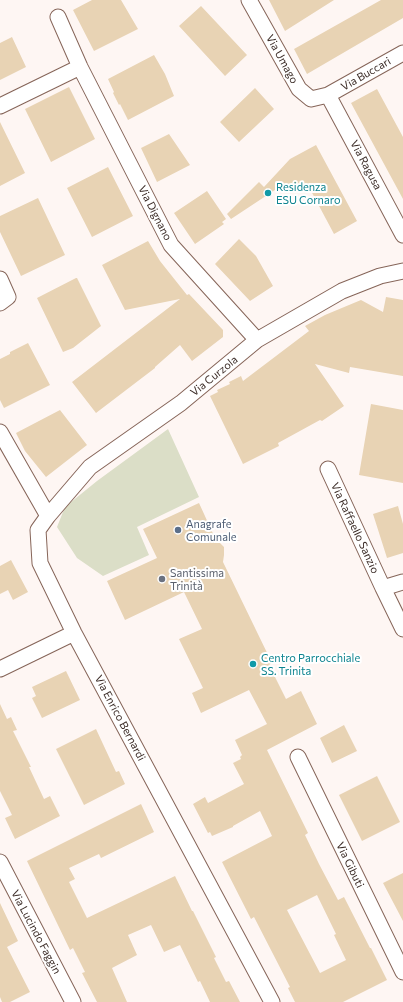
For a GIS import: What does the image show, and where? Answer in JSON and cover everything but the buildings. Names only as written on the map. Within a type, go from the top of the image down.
[{"type":"street","name":"Via Umago","points":[[249,0],[299,89],[311,99],[328,95]]},
{"type":"street","name":"Via Dignano","points":[[58,17],[80,67],[170,245],[257,340]]},
{"type":"street","name":"Via Buccari","points":[[328,95],[403,52]]},
{"type":"street","points":[[0,106],[80,67]]},
{"type":"street","name":"Via Ragusa","points":[[328,95],[403,235]]},
{"type":"street","name":"Via Curzola","points":[[48,516],[90,467],[181,403],[257,340],[342,291],[380,276],[403,271]]},
{"type":"street","points":[[0,279],[8,297],[0,303]]},
{"type":"street","points":[[0,432],[48,516]]},
{"type":"street","name":"Via Raffaello Sanzio","points":[[328,469],[403,629]]},
{"type":"street","name":"Via Enrico Bernardi","points":[[48,516],[38,530],[40,563],[74,633],[272,1002]]},
{"type":"street","name":"Via Raffaello Sanzio","points":[[383,588],[403,582]]},
{"type":"street","points":[[0,669],[74,633]]},
{"type":"street","name":"Via Gibuti","points":[[298,757],[403,972]]},
{"type":"street","name":"Via Lucindo Faggin","points":[[0,862],[73,1002]]},
{"type":"green space","points":[[168,429],[199,497],[137,527],[149,555],[103,576],[77,558],[57,527],[65,507],[97,481]]},
{"type":"place","name":"Residenza ESU Cornaro","points":[[268,193]]},
{"type":"place","name":"Anagrafe Comunale","points":[[178,530]]},
{"type":"place","name":"Santissima Trinità","points":[[162,579]]},
{"type":"place","name":"Centro Parrocchiale SS. Trinita","points":[[253,664]]}]
